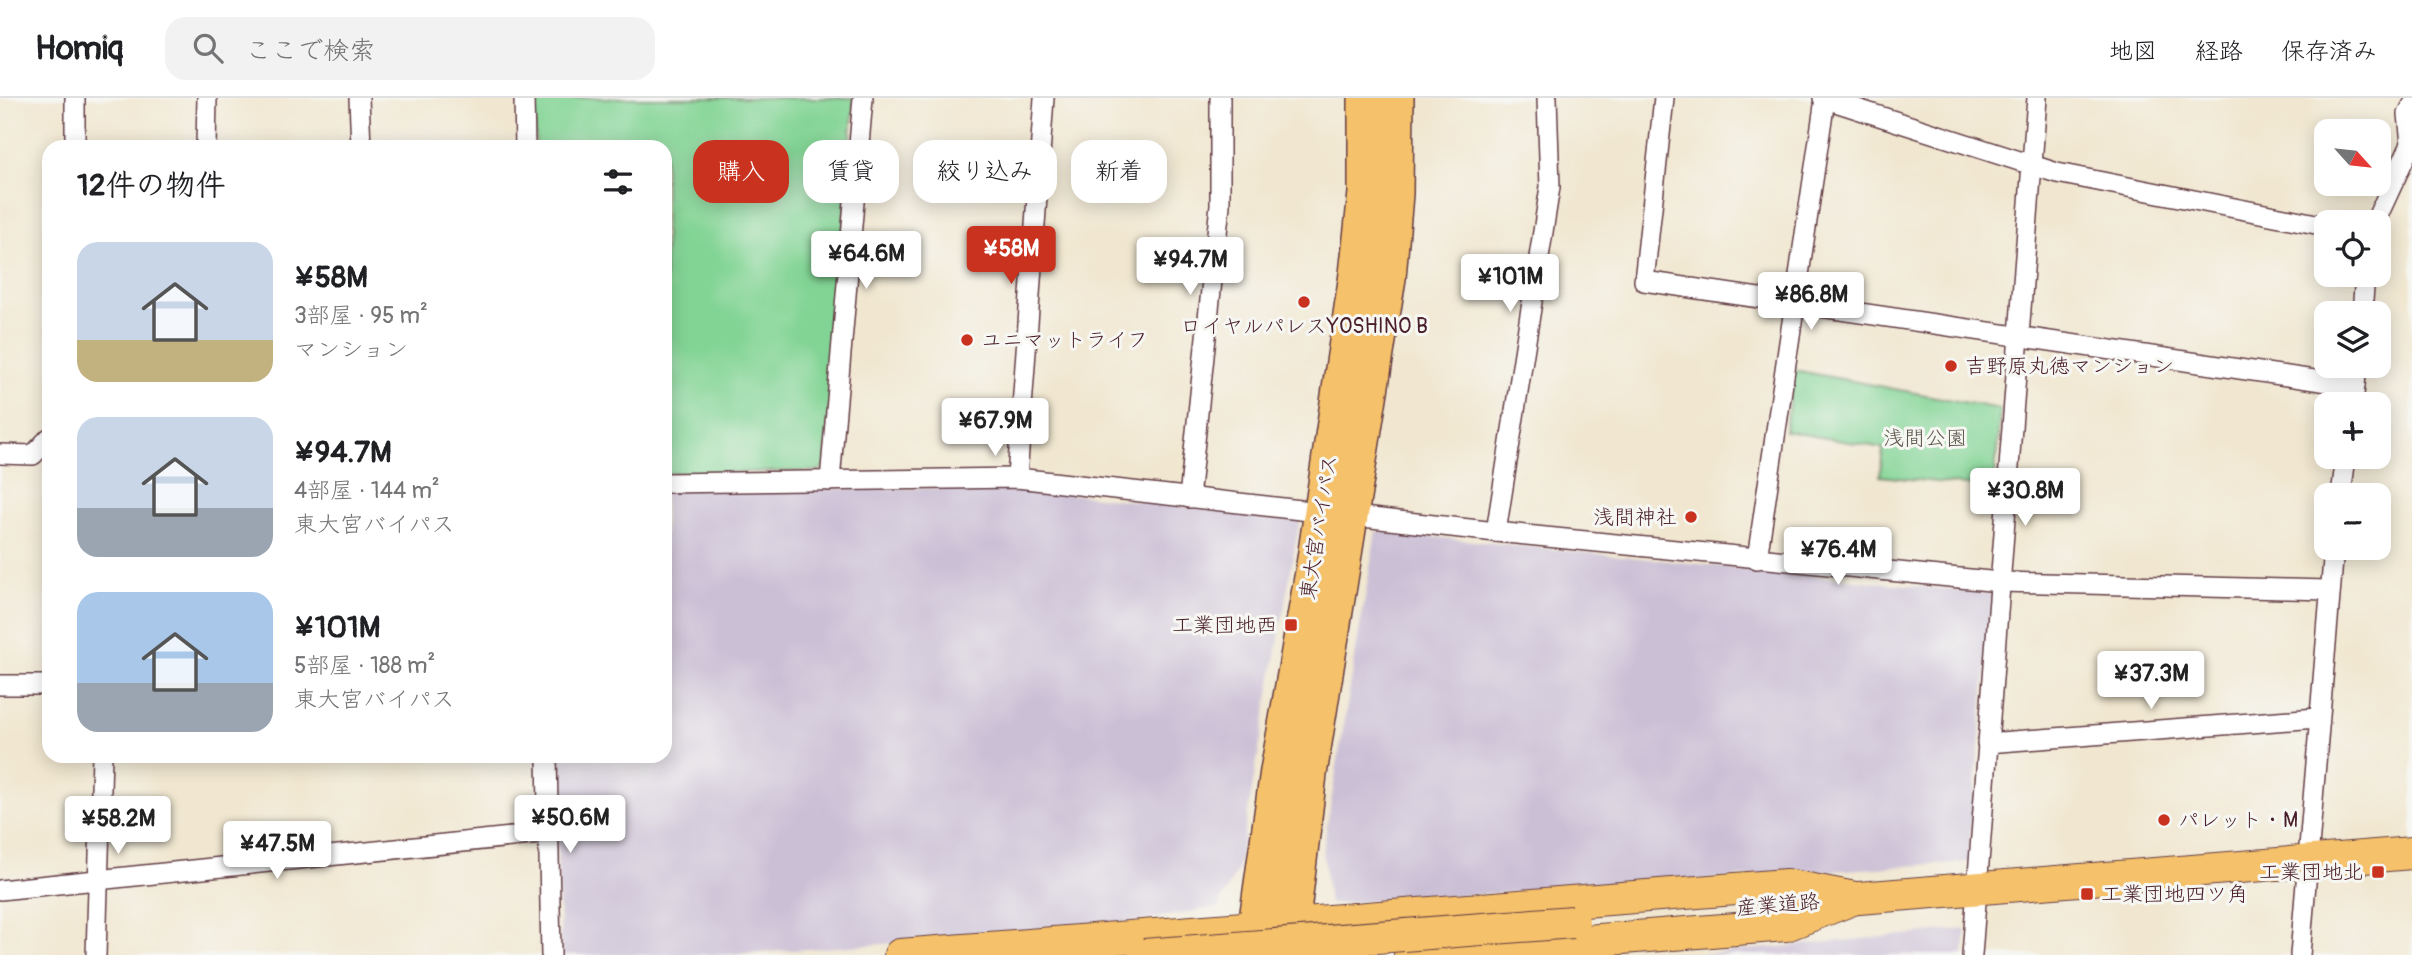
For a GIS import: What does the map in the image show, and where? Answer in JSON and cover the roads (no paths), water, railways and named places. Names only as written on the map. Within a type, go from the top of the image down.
[{"type":"highway","name":"東大宮バイパス","points":[[1290,939],[1337,514],[1363,232],[1366,98]]},
{"type":"highway","name":"東大宮バイパス","points":[[1253,940],[1391,246],[1396,98]]},
{"type":"main road","name":"産業道路","points":[[1144,955],[2412,853]]},
{"type":"main road","points":[[900,955],[1290,939],[1786,885],[1855,898]]},
{"type":"main road","points":[[1410,955],[1786,925],[1855,898]]},
{"type":"street","points":[[75,98],[75,140]]},
{"type":"street","points":[[206,140],[207,98]]},
{"type":"street","points":[[359,98],[361,140]]},
{"type":"street","points":[[524,98],[525,140]]},
{"type":"street","points":[[830,481],[863,98]]},
{"type":"street","points":[[1017,478],[1044,98]]},
{"type":"street","points":[[1189,498],[1220,205],[1220,98]]},
{"type":"street","points":[[1496,532],[1550,187],[1547,98]]},
{"type":"street","points":[[1664,98],[1644,281],[2019,336],[2337,392]]},
{"type":"street","points":[[1757,559],[1824,98],[2034,167],[2314,224]]},
{"type":"street","points":[[1972,955],[2034,167],[2037,98]]},
{"type":"street","points":[[2381,210],[2411,145],[2408,114],[2412,106]]},
{"type":"street","points":[[0,454],[33,455],[42,445]]},
{"type":"street","points":[[672,483],[1017,478],[1496,532],[2000,582],[2328,590]]},
{"type":"street","points":[[2300,955],[2317,718],[2332,560]]},
{"type":"street","points":[[0,685],[42,685]]},
{"type":"street","points":[[1987,743],[2317,718]]},
{"type":"street","points":[[96,955],[102,763]]},
{"type":"street","points":[[547,763],[551,955]]},
{"type":"street","points":[[0,890],[550,832]]},
{"type":"place","name":"ロイヤルパレスYOSHINO B","points":[[1304,302]]},
{"type":"place","name":"ユニマットライフ","points":[[967,340]]},
{"type":"place","name":"吉野原丸徳マンション","points":[[1951,366]]},
{"type":"place","name":"浅間神社","points":[[1691,517]]},
{"type":"place","name":"工業団地西","points":[[1291,625]]},
{"type":"place","name":"パレット・M","points":[[2164,820]]},
{"type":"place","name":"工業団地北","points":[[2378,872]]},
{"type":"place","name":"工業団地四ツ角","points":[[2087,894]]},
{"type":"park label","name":"浅間公園","points":[[1925,438]]}]
